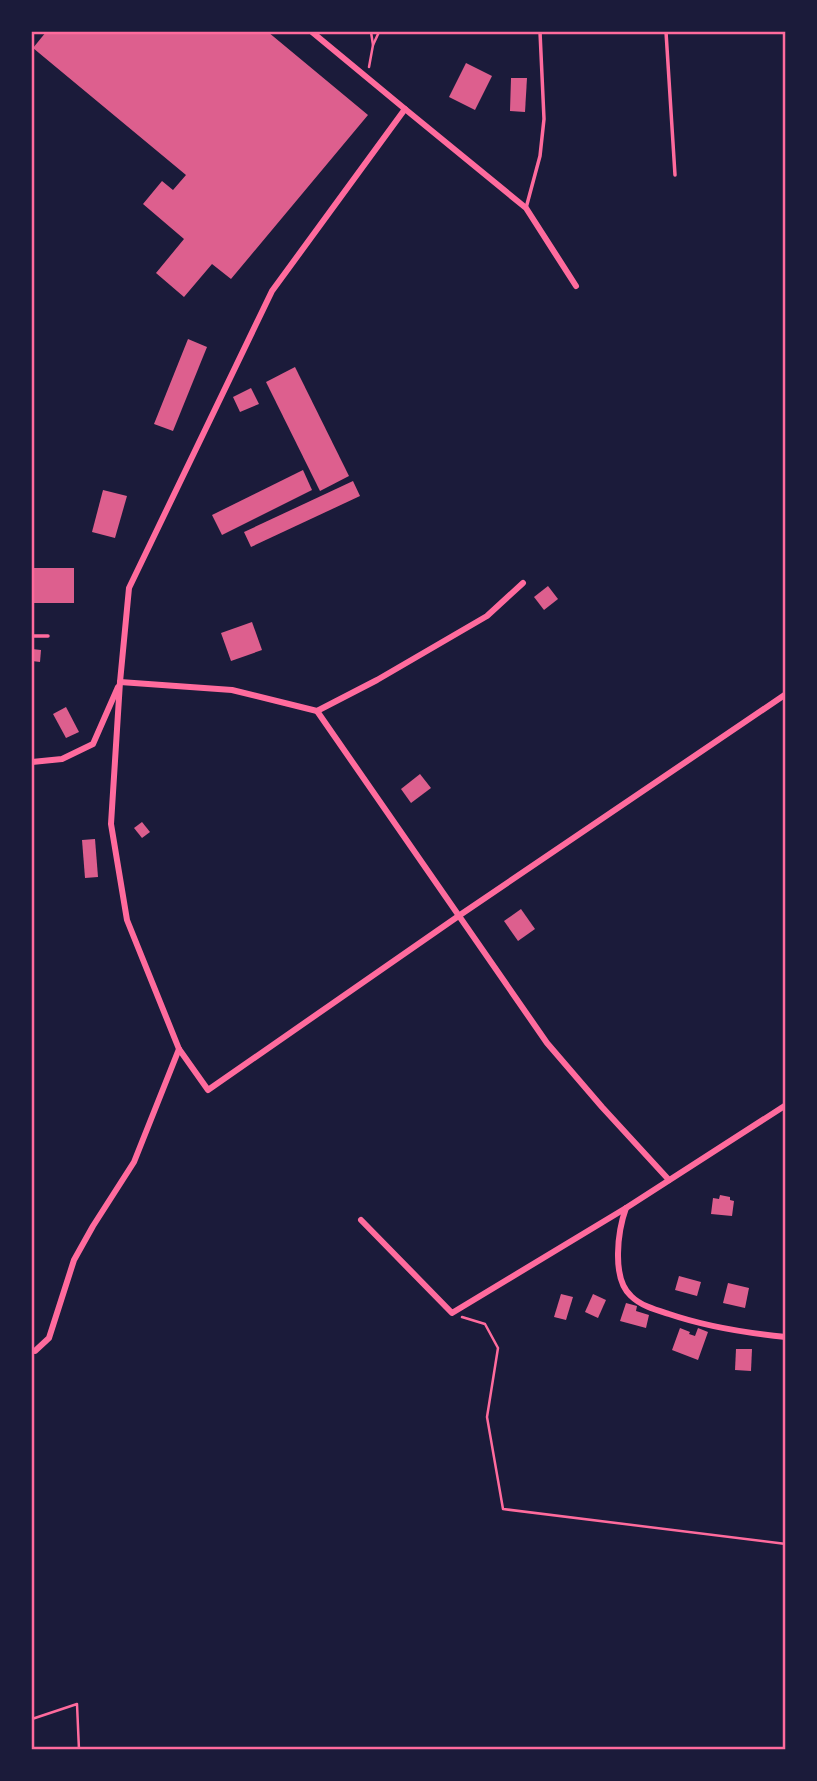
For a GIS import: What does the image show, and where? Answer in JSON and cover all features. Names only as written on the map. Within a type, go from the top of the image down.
[{"type":"street","points":[[312,32],[526,208],[576,286]]},
{"type":"street","points":[[405,109],[272,291],[129,588],[111,824],[127,920],[179,1049],[208,1090],[786,694]]},
{"type":"street","points":[[317,711],[377,680],[487,616],[523,583]]},
{"type":"street","points":[[120,682],[232,690],[317,711],[547,1043],[669,1180]]},
{"type":"street","points":[[32,762],[62,759],[93,744],[120,682]]},
{"type":"street","points":[[32,1350],[49,1338],[74,1260],[134,1162],[179,1049]]},
{"type":"street","points":[[361,1220],[452,1313],[626,1208],[786,1105]]},
{"type":"street","points":[[626,1208],[619,1237],[618,1259],[623,1284],[629,1295],[647,1307],[685,1320],[734,1331],[786,1337]]},
{"type":"lane","points":[[526,208],[540,156],[544,119],[540,32]]},
{"type":"lane","points":[[666,32],[675,175]]},
{"type":"lane","points":[[32,636],[48,636]]},
{"type":"path","points":[[371,32],[373,45]]},
{"type":"path","points":[[367,77],[373,45],[379,32]]},
{"type":"path","points":[[452,1313],[485,1324],[498,1348],[487,1417],[503,1509],[786,1544]]},
{"type":"path","points":[[32,1719],[77,1704],[79,1749]]},
{"type":"building","points":[[46,32],[268,32],[368,115],[231,279],[212,264],[184,297],[156,273],[184,239],[143,204],[162,181],[173,190],[186,175],[33,48]]},
{"type":"building","points":[[466,63],[492,76],[475,110],[449,97]]},
{"type":"building","points":[[511,78],[527,78],[525,112],[510,111]]},
{"type":"building","points":[[188,339],[207,347],[173,431],[154,424]]},
{"type":"building","points":[[295,367],[349,476],[320,491],[266,382]]},
{"type":"building","points":[[251,388],[259,404],[240,412],[233,397]]},
{"type":"building","points":[[303,470],[312,490],[222,535],[212,515]]},
{"type":"building","points":[[353,481],[360,496],[251,547],[244,532]]},
{"type":"building","points":[[103,490],[127,496],[115,538],[92,532]]},
{"type":"building","points":[[32,568],[74,568],[74,603],[32,603]]},
{"type":"building","points":[[548,586],[558,599],[544,610],[534,597]]},
{"type":"building","points":[[252,622],[262,650],[231,661],[221,633]]},
{"type":"building","points":[[32,649],[41,650],[40,662],[32,661]]},
{"type":"building","points":[[66,707],[79,732],[66,738],[53,714]]},
{"type":"building","points":[[420,774],[431,788],[411,803],[401,789]]},
{"type":"building","points":[[142,822],[150,832],[142,838],[134,828]]},
{"type":"building","points":[[95,839],[98,877],[85,878],[82,840]]},
{"type":"building","points":[[521,909],[535,929],[518,941],[504,921]]},
{"type":"building","points":[[720,1195],[730,1197],[730,1200],[734,1201],[732,1216],[711,1214],[713,1198],[719,1199]]},
{"type":"building","points":[[679,1276],[701,1282],[697,1296],[675,1290]]},
{"type":"building","points":[[728,1283],[749,1288],[745,1308],[723,1303]]},
{"type":"building","points":[[561,1294],[573,1297],[566,1320],[554,1317]]},
{"type":"building","points":[[593,1294],[606,1300],[598,1318],[585,1312]]},
{"type":"building","points":[[626,1303],[637,1306],[636,1311],[649,1315],[646,1328],[620,1321]]},
{"type":"building","points":[[680,1328],[695,1336],[698,1328],[708,1332],[698,1360],[672,1350]]},
{"type":"building","points":[[736,1349],[752,1349],[751,1371],[735,1370]]}]
